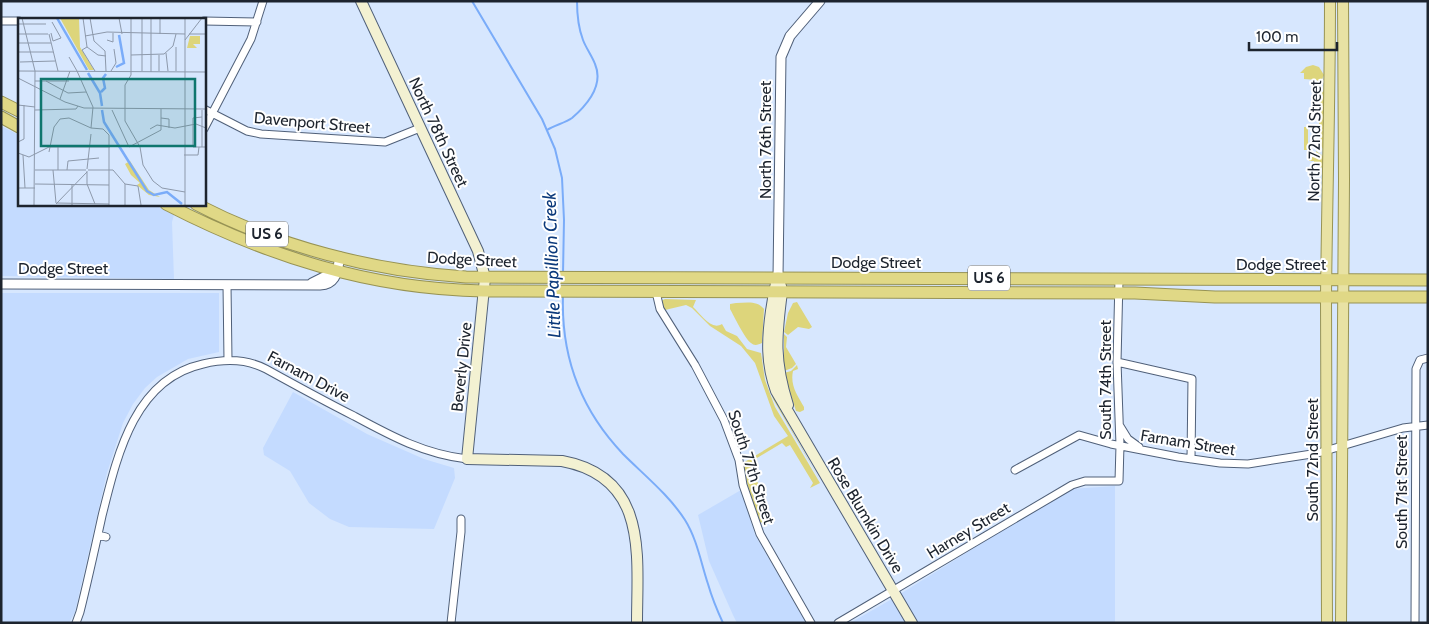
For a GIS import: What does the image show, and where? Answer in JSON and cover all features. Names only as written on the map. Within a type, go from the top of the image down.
[{"type":"highway","points":[[1,102],[18,110]]},
{"type":"highway","points":[[1,117],[18,126]]},
{"type":"highway","name":"US 6","points":[[168,205],[247,242],[283,256],[336,271]]},
{"type":"highway","name":"US 6","points":[[198,205],[253,229],[340,258]]},
{"type":"highway","name":"Dodge Street","points":[[340,258],[412,272],[485,278],[778,277],[1428,280]]},
{"type":"highway","name":"Dodge Street","points":[[336,271],[414,287],[484,292],[1119,293],[1326,298],[1428,297]]},
{"type":"main road","name":"North 78th Street","points":[[361,1],[478,251],[485,278]]},
{"type":"main road","name":"North 72nd Street","points":[[1326,298],[1331,77],[1330,1]]},
{"type":"main road","name":"North 72nd Street","points":[[1342,1],[1344,298]]},
{"type":"main road","name":"North 76th Street","points":[[778,277],[778,292]]},
{"type":"main road","name":"Beverly Drive","points":[[467,458],[485,278]]},
{"type":"main road","name":"Rose Blumkin Drive","points":[[778,292],[777,358],[781,384],[794,422],[912,623]]},
{"type":"main road","name":"South 72nd Street","points":[[1326,298],[1326,623]]},
{"type":"main road","name":"South 72nd Street","points":[[1341,623],[1344,298]]},
{"type":"main road","name":"Farnam Drive","points":[[467,458],[556,461],[578,465],[600,477],[618,494],[628,510],[634,528],[637,550],[637,623]]},
{"type":"street","points":[[205,127],[249,42],[263,1]]},
{"type":"street","name":"North 76th Street","points":[[778,277],[781,57],[790,36],[820,1]]},
{"type":"street","points":[[1,21],[18,21]]},
{"type":"street","points":[[205,22],[257,22]]},
{"type":"street","name":"Davenport Street","points":[[205,109],[253,133],[385,142],[420,128]]},
{"type":"street","points":[[336,271],[340,258]]},
{"type":"street","name":"Dodge Street","points":[[1,284],[304,285],[336,271]]},
{"type":"street","name":"South 74th Street","points":[[1119,279],[1117,362],[1120,445],[1119,481]]},
{"type":"street","points":[[227,285],[228,360]]},
{"type":"street","name":"South 77th Street","points":[[656,292],[660,309],[695,365],[721,414],[739,460],[744,485],[760,534],[811,623]]},
{"type":"street","name":"South 71st Street","points":[[1415,623],[1416,369],[1422,359],[1428,358]]},
{"type":"street","name":"Farnam Drive","points":[[76,623],[119,452],[132,424],[148,398],[164,382],[185,370],[208,362],[228,360],[261,366],[418,448],[440,455],[467,458]]},
{"type":"street","points":[[1117,362],[1192,379],[1191,459]]},
{"type":"street","points":[[1119,425],[1128,439],[1141,449]]},
{"type":"street","name":"Farnam Street","points":[[1015,470],[1063,442],[1079,435],[1191,459],[1248,464],[1327,451],[1403,428],[1428,425]]},
{"type":"street","name":"Harney Street","points":[[838,623],[1072,484],[1085,481],[1119,481]]},
{"type":"street","points":[[451,623],[462,519]]},
{"type":"street","points":[[98,535],[106,537]]},
{"type":"shaded area","points":[[1313,65],[1319,67],[1324,75],[1318,88],[1317,80],[1304,79],[1304,73],[1300,73],[1306,67]]},
{"type":"shaded area","points":[[1324,90],[1323,149],[1319,142],[1319,96]]},
{"type":"shaded area","points":[[1,126],[18,134],[18,205],[155,205],[174,215],[172,222],[174,279],[1,276]]},
{"type":"shaded area","points":[[1304,127],[1308,130],[1308,150],[1304,150]]},
{"type":"shaded area","points":[[1316,151],[1323,156],[1323,165],[1320,170],[1314,171],[1314,161],[1309,161],[1309,157],[1316,157]]},
{"type":"shaded area","points":[[1,293],[219,293],[219,352],[188,359],[157,377],[145,388],[133,404],[123,423],[107,473],[75,612],[69,623],[1,623]]},
{"type":"shaded area","points":[[665,299],[696,300],[693,307],[706,321],[718,326],[722,324],[726,331],[737,336],[747,349],[761,353],[765,380],[775,407],[820,483],[810,488],[813,483],[790,445],[786,447],[782,443],[752,461],[754,466],[749,469],[758,483],[763,483],[756,488],[753,495],[765,519],[761,523],[759,523],[749,492],[743,463],[788,436],[774,416],[755,363],[741,346],[710,326],[692,308],[686,305],[665,310],[661,301]]},
{"type":"shaded area","points":[[797,302],[812,327],[809,329],[798,327],[788,335],[784,332],[788,313],[793,303]]},
{"type":"shaded area","points":[[755,303],[764,309],[762,343],[753,345],[746,337],[730,309],[730,304]]},
{"type":"shaded area","points":[[784,334],[787,337],[786,347],[796,364],[784,371]]},
{"type":"shaded area","points":[[762,355],[777,404],[821,482],[773,399]]},
{"type":"shaded area","points":[[797,365],[798,369],[793,371],[792,381],[804,407],[804,410],[800,412],[796,411],[784,373],[791,371]]},
{"type":"shaded area","points":[[293,392],[367,434],[424,459],[454,468],[455,478],[434,529],[349,527],[330,519],[309,503],[290,471],[264,455],[263,448]]},
{"type":"shaded area","points":[[1115,486],[1115,623],[850,623],[1069,489]]},
{"type":"shaded area","points":[[741,490],[755,535],[806,623],[737,623],[733,615],[709,561],[698,515]]},
{"type":"waterway","name":"Little Papillion Creek","points":[[472,1],[542,119],[555,149],[562,178],[564,220],[563,273]]},
{"type":"waterway","points":[[547,130],[572,118],[588,101],[596,87],[597,72],[594,61],[581,35],[577,1]]},
{"type":"waterway","name":"Little Papillion Creek","points":[[563,296],[565,340],[576,381],[585,400],[595,419],[608,437],[664,494],[685,520],[696,543],[711,594],[723,623]]}]
